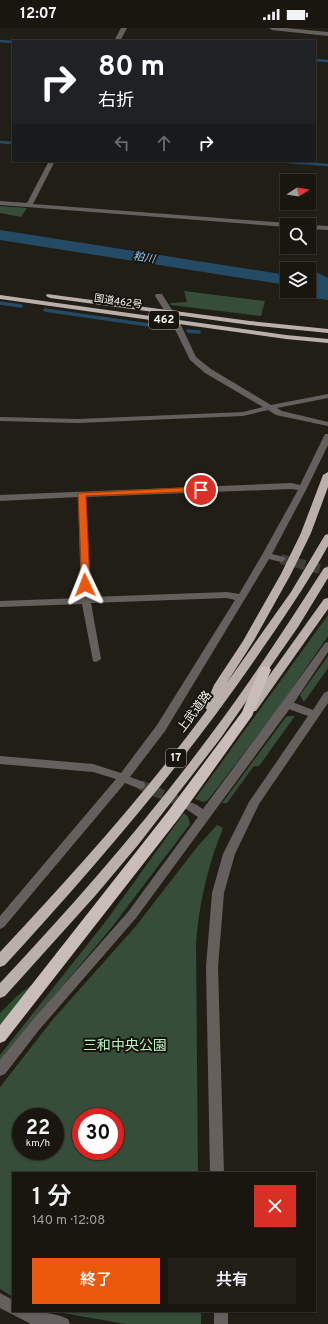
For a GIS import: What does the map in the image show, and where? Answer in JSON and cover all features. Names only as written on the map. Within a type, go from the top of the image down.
[{"type":"highway","name":"国道462号","points":[[0,289],[169,312],[328,331]]},
{"type":"highway","name":"国道462号","points":[[0,297],[286,337],[328,341]]},
{"type":"highway","points":[[203,724],[220,685],[248,642],[286,574],[306,533],[328,475]]},
{"type":"highway","name":"上武道路","points":[[0,961],[69,887],[99,852],[158,782],[203,724],[235,682],[282,613],[328,537]]},
{"type":"highway","name":"17","points":[[0,992],[136,839],[206,752],[265,670],[328,570]]},
{"type":"highway","points":[[0,1036],[174,814],[328,601]]},
{"type":"highway","points":[[206,752],[248,713],[265,670]]},
{"type":"street","points":[[118,40],[124,28]]},
{"type":"street","points":[[272,28],[328,34]]},
{"type":"street","points":[[28,205],[51,162]]},
{"type":"street","points":[[0,203],[280,224]]},
{"type":"street","points":[[316,227],[328,228]]},
{"type":"street","points":[[159,296],[175,321],[193,358],[202,367],[284,415],[328,424]]},
{"type":"street","points":[[0,419],[78,421],[243,414],[299,400],[328,396]]},
{"type":"street","points":[[0,924],[124,778],[161,728],[267,555],[303,488],[328,436]]},
{"type":"street","points":[[0,498],[291,486],[303,488]]},
{"type":"street","points":[[82,494],[86,600],[96,659]]},
{"type":"street","points":[[267,555],[281,559]]},
{"type":"street","points":[[0,604],[227,595],[241,598]]},
{"type":"street","points":[[0,1070],[52,1005],[125,923],[287,704],[328,645]]},
{"type":"street","points":[[217,1172],[212,967],[217,900],[229,854],[254,802],[328,695]]},
{"type":"street","points":[[287,704],[314,714]]},
{"type":"street","points":[[0,760],[94,768],[140,785]]},
{"type":"street","points":[[190,806],[205,816]]},
{"type":"street","points":[[0,1300],[12,1307]]},
{"type":"street","points":[[21,1312],[32,1317],[63,1324]]},
{"type":"street","points":[[221,1312],[221,1324]]},
{"type":"green space","points":[[0,206],[27,208],[21,217],[0,213]]},
{"type":"green space","points":[[184,291],[265,301],[261,316],[171,305],[171,303],[187,302]]},
{"type":"green space","points":[[328,615],[328,636],[280,706],[208,800],[204,802],[195,799]]},
{"type":"green space","points":[[328,656],[328,668],[304,702],[300,695]]},
{"type":"green space","points":[[295,716],[259,766],[254,766],[227,803],[222,803],[286,717]]},
{"type":"green space","points":[[184,813],[188,817],[190,824],[112,927],[0,1061],[0,1055],[106,921]]},
{"type":"green space","name":"三和中央公園","points":[[217,825],[223,828],[205,884],[199,913],[196,943],[198,1172],[12,1172],[12,1296],[0,1289],[0,1087],[54,1018],[136,926],[197,847]]},
{"type":"green space","points":[[34,983],[0,1025],[0,1013],[17,996]]},
{"type":"green space","points":[[57,1312],[201,1312],[201,1324],[126,1324]]},
{"type":"water","points":[[316,272],[328,278],[328,300],[313,298],[316,298]]},
{"type":"waterway","points":[[0,41],[12,42]]},
{"type":"waterway","points":[[316,60],[328,61]]},
{"type":"waterway","points":[[0,142],[12,143]]},
{"type":"waterway","points":[[288,162],[328,165]]},
{"type":"waterway","name":"粕川","points":[[0,235],[280,279]]},
{"type":"waterway","points":[[0,303],[21,306]]},
{"type":"waterway","points":[[45,310],[169,328]]},
{"type":"waterway","points":[[188,331],[199,332]]},
{"type":"tunnel","points":[[281,559],[328,571]]},
{"type":"tunnel","points":[[140,785],[188,805]]},
{"type":"route","points":[[85,585],[82,494],[201,490]]}]
